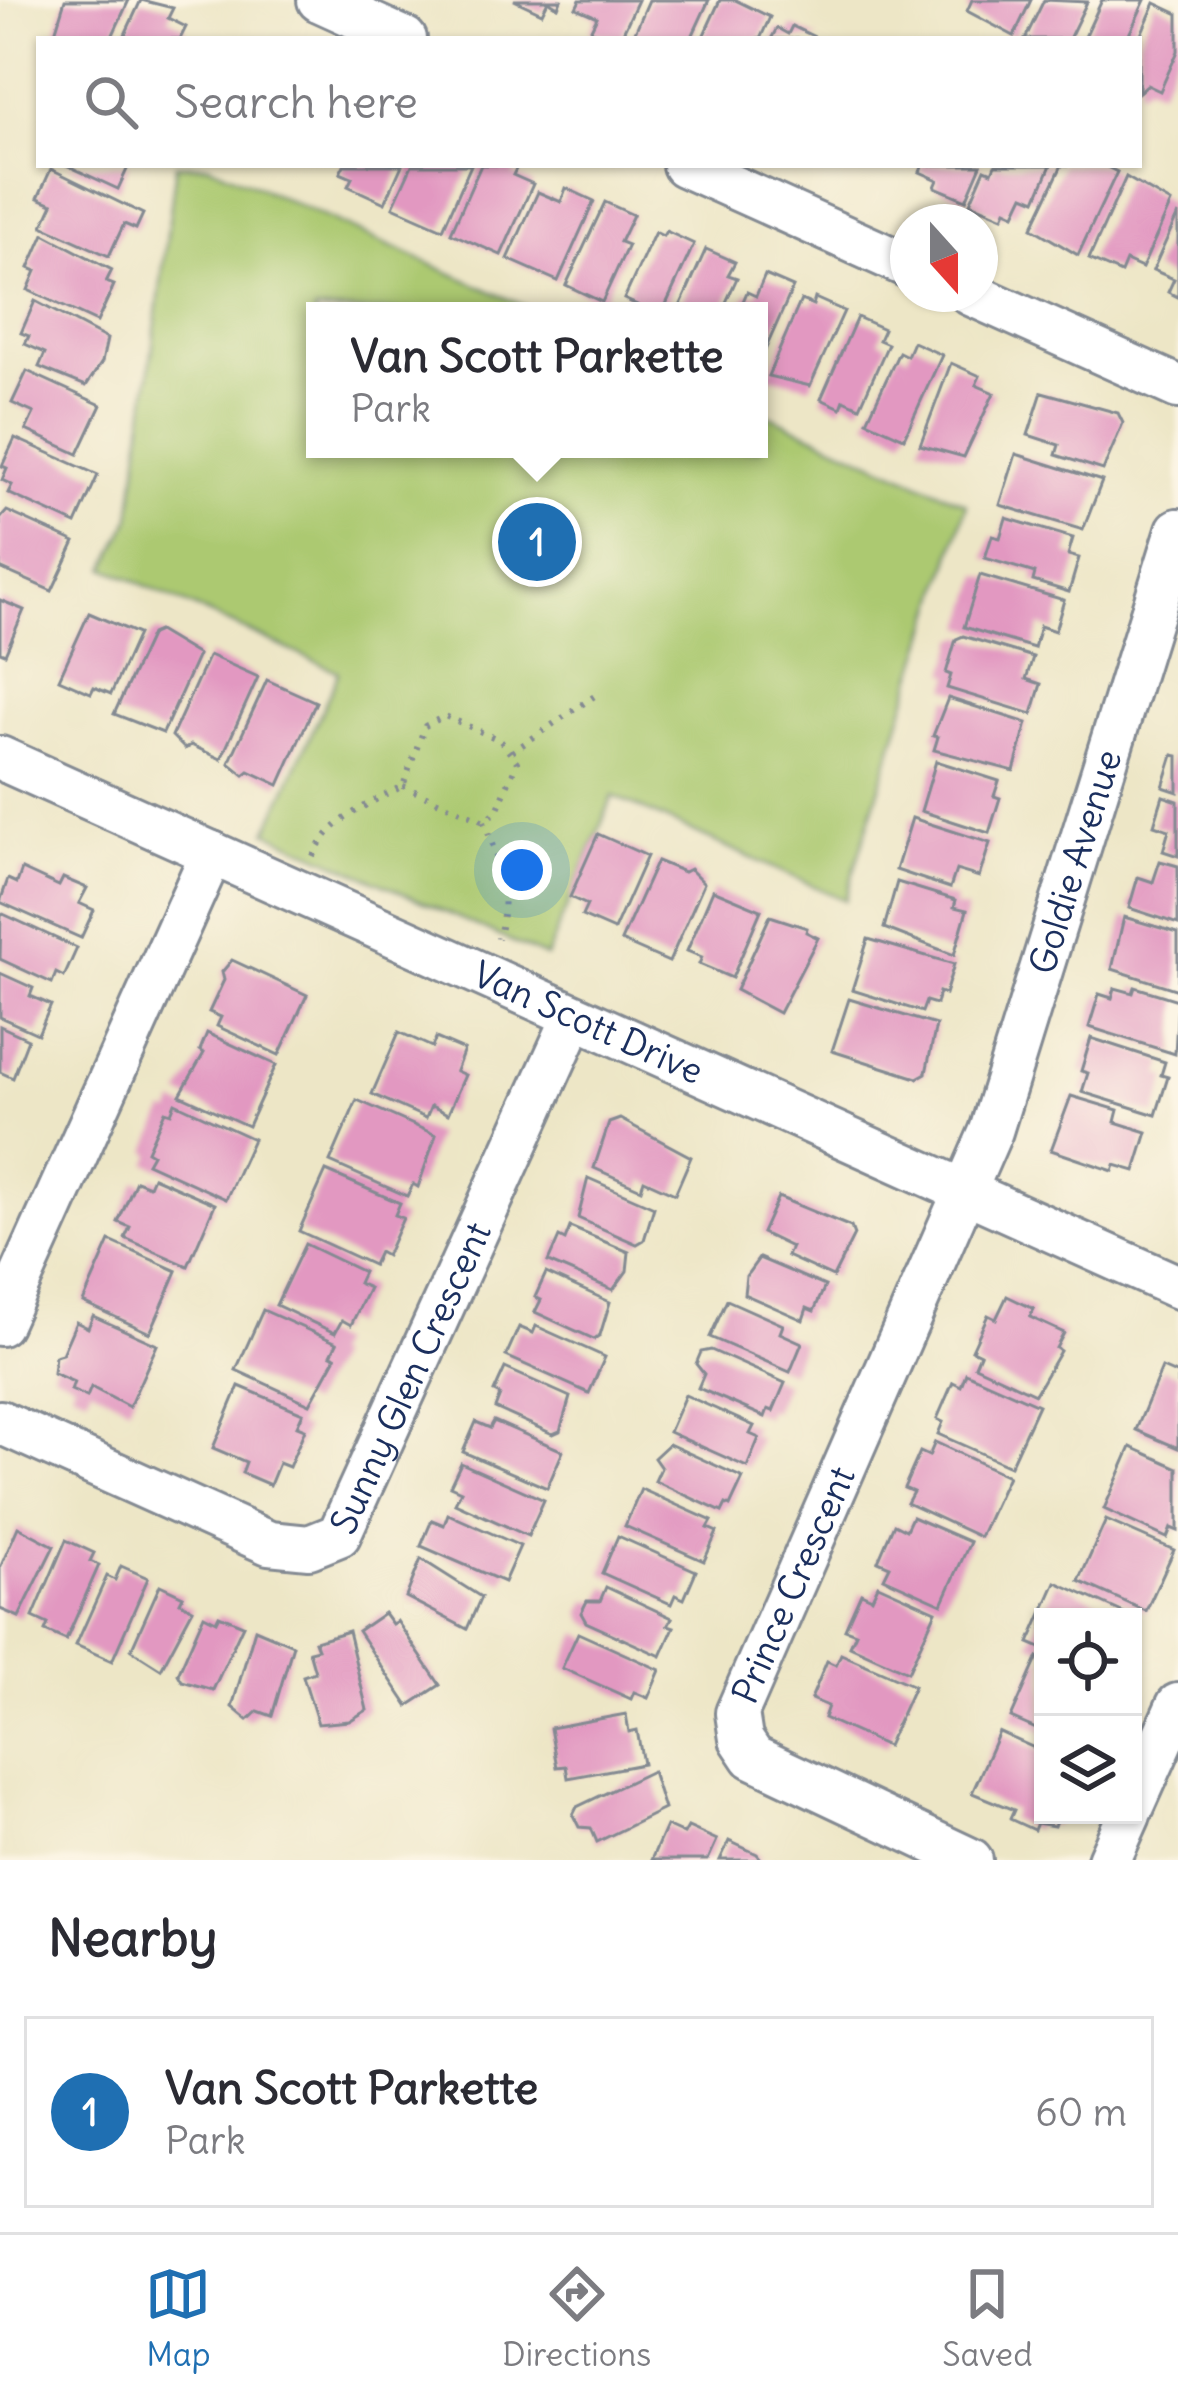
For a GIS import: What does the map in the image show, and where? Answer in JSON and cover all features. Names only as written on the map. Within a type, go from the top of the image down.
[{"type":"street","points":[[319,0],[398,36]]},
{"type":"street","points":[[691,168],[890,258]]},
{"type":"street","points":[[998,306],[1178,387]]},
{"type":"street","name":"Goldie Avenue","points":[[967,1193],[1178,530]]},
{"type":"street","name":"Van Scott Drive","points":[[0,758],[1178,1287]]},
{"type":"street","points":[[0,1324],[212,854]]},
{"type":"street","name":"Sunny Glen Crescent","points":[[0,1422],[269,1543],[308,1547],[339,1534],[574,1017]]},
{"type":"street","name":"Prince Crescent","points":[[967,1193],[737,1712],[741,1739],[753,1757],[971,1860]]},
{"type":"street","points":[[1142,1786],[1178,1705]]},
{"type":"street","points":[[1109,1860],[1125,1824]]},
{"type":"path","points":[[512,752],[596,695]]},
{"type":"path","points":[[313,856],[346,815],[404,786],[424,726],[445,716],[482,732],[512,752],[517,763],[497,811],[484,821]]},
{"type":"path","points":[[404,786],[484,821],[504,876],[506,907],[498,939]]},
{"type":"green space","points":[[176,168],[216,168],[515,302],[306,302],[306,458],[768,458],[768,415],[967,504],[845,900],[613,796],[546,957],[267,832],[339,672],[106,568],[131,517]]},
{"type":"building","points":[[65,0],[129,0],[112,36],[54,36]]},
{"type":"building","points":[[141,0],[173,8],[168,18],[186,27],[182,36],[124,36]]},
{"type":"building","points":[[514,0],[561,0],[558,7],[548,1],[542,13]]},
{"type":"building","points":[[580,0],[638,0],[621,36],[590,31],[597,17],[576,8]]},
{"type":"building","points":[[649,0],[709,0],[692,36],[633,36]]},
{"type":"building","points":[[720,0],[735,0],[770,17],[761,36],[703,36]]},
{"type":"building","points":[[972,0],[1031,0],[1014,36],[967,11]]},
{"type":"building","points":[[1044,0],[1087,2],[1070,36],[1026,36]]},
{"type":"building","points":[[1102,0],[1145,0],[1128,36],[1085,36]]},
{"type":"building","points":[[1155,3],[1178,14],[1178,51],[1160,91],[1147,85],[1142,89],[1140,36]]},
{"type":"building","points":[[792,26],[813,36],[773,36],[777,28],[788,34]]},
{"type":"building","points":[[72,168],[128,168],[118,189]]},
{"type":"building","points":[[342,168],[401,168],[385,203],[348,186],[352,178],[340,173]]},
{"type":"building","points":[[411,168],[470,168],[443,229],[393,207]]},
{"type":"building","points":[[480,168],[516,168],[513,175],[533,184],[501,255],[451,233]]},
{"type":"building","points":[[922,168],[980,168],[966,200],[935,187],[938,180],[920,172]]},
{"type":"building","points":[[1050,168],[1036,200],[1024,195],[1015,214],[1006,210],[1003,217],[998,215],[998,204],[970,203],[985,169]]},
{"type":"building","points":[[1061,168],[1117,172],[1078,255],[1032,228]]},
{"type":"building","points":[[51,169],[143,214],[136,229],[124,224],[109,256],[43,226],[53,204],[38,198]]},
{"type":"building","points":[[1126,177],[1171,203],[1142,268],[1126,261],[1121,273],[1089,259]]},
{"type":"building","points":[[566,188],[594,201],[558,281],[508,259],[538,192],[561,202]]},
{"type":"building","points":[[605,202],[633,215],[620,242],[628,245],[602,302],[566,285]]},
{"type":"building","points":[[1178,214],[1178,297],[1168,292],[1174,279],[1153,270]]},
{"type":"building","points":[[666,231],[694,244],[667,302],[624,299],[655,232],[663,236]]},
{"type":"building","points":[[44,234],[112,270],[106,282],[114,285],[97,322],[28,290],[36,271],[29,268]]},
{"type":"building","points":[[706,249],[735,262],[728,275],[737,278],[726,302],[682,302]]},
{"type":"building","points":[[765,275],[793,287],[768,344],[768,302],[743,302],[747,292],[756,296]]},
{"type":"building","points":[[815,298],[844,311],[810,386],[768,376],[801,300],[813,305]]},
{"type":"building","points":[[35,301],[107,339],[102,362],[86,386],[39,367],[45,353],[25,344],[29,336],[21,333]]},
{"type":"building","points":[[857,317],[884,329],[879,340],[888,344],[860,407],[844,400],[841,408],[821,399]]},
{"type":"building","points":[[913,342],[942,355],[904,438],[867,421],[899,352],[907,356]]},
{"type":"building","points":[[951,363],[980,376],[976,385],[994,393],[964,457],[920,445]]},
{"type":"building","points":[[27,371],[101,405],[78,454],[26,430],[34,413],[12,403]]},
{"type":"building","points":[[1042,392],[1118,413],[1123,423],[1103,470],[1056,455],[1059,445],[1028,435]]},
{"type":"building","points":[[15,438],[98,475],[76,524],[8,493],[12,485],[2,480],[7,468],[2,466]]},
{"type":"building","points":[[1016,454],[1102,481],[1083,530],[1000,505]]},
{"type":"building","points":[[7,511],[75,542],[52,591],[0,568],[0,519]]},
{"type":"building","points":[[1006,518],[1073,538],[1068,555],[1079,558],[1069,592],[1033,581],[1035,573],[985,558],[992,536],[1000,538]]},
{"type":"building","points":[[980,575],[1064,600],[1055,631],[1040,626],[1034,648],[964,627]]},
{"type":"building","points":[[0,600],[24,610],[5,654],[0,652]]},
{"type":"building","points":[[89,613],[138,634],[111,694],[94,687],[91,693],[59,679]]},
{"type":"building","points":[[158,631],[198,655],[163,733],[114,714],[151,634]]},
{"type":"building","points":[[963,636],[1033,657],[1026,679],[1041,684],[1032,714],[947,688],[951,675],[946,673],[956,639]]},
{"type":"building","points":[[209,655],[258,677],[221,759],[191,745],[185,749],[172,736]]},
{"type":"building","points":[[267,680],[316,702],[279,785],[249,771],[244,775],[229,763]]},
{"type":"building","points":[[948,698],[1027,723],[1014,771],[934,750],[938,737],[933,736]]},
{"type":"building","points":[[1173,755],[1178,756],[1178,792],[1163,787]]},
{"type":"building","points":[[936,761],[999,781],[994,796],[1000,798],[989,833],[921,811]]},
{"type":"building","points":[[1163,796],[1178,801],[1178,856],[1163,851],[1169,830],[1154,825]]},
{"type":"building","points":[[912,818],[990,843],[979,877],[956,870],[950,888],[896,870]]},
{"type":"building","points":[[598,834],[647,856],[614,930],[582,916],[587,905],[570,897]]},
{"type":"building","points":[[657,861],[684,872],[690,869],[704,883],[669,962],[621,941]]},
{"type":"building","points":[[1160,861],[1178,866],[1178,924],[1129,908],[1138,877],[1153,882]]},
{"type":"building","points":[[22,869],[59,886],[63,878],[87,888],[79,903],[94,910],[81,938],[0,902],[8,879],[17,883]]},
{"type":"building","points":[[897,882],[956,900],[954,907],[967,910],[954,955],[884,928]]},
{"type":"building","points":[[713,890],[761,910],[732,978],[699,964],[702,957],[687,951]]},
{"type":"building","points":[[1,913],[77,948],[64,977],[56,973],[52,983],[0,959]]},
{"type":"building","points":[[770,916],[807,928],[806,932],[818,938],[779,1013],[736,990]]},
{"type":"building","points":[[1124,917],[1178,933],[1178,990],[1112,969]]},
{"type":"building","points":[[868,939],[954,964],[945,994],[939,992],[936,1004],[926,1001],[922,1012],[852,990]]},
{"type":"building","points":[[232,960],[307,995],[279,1055],[217,1026],[221,1017],[209,1012],[224,980],[222,972]]},
{"type":"building","points":[[0,973],[33,988],[30,996],[51,1005],[38,1034],[0,1017]]},
{"type":"building","points":[[1135,987],[1178,1000],[1175,1054],[1089,1027],[1099,994],[1112,998],[1115,988],[1133,993]]},
{"type":"building","points":[[849,999],[936,1025],[926,1073],[917,1078],[832,1051]]},
{"type":"building","points":[[0,1026],[28,1039],[13,1078],[0,1072]]},
{"type":"building","points":[[399,1032],[432,1047],[436,1038],[464,1050],[456,1071],[465,1075],[448,1114],[431,1106],[426,1118],[372,1094]]},
{"type":"building","points":[[207,1033],[276,1065],[248,1126],[180,1095],[204,1053],[200,1050]]},
{"type":"building","points":[[1091,1038],[1165,1062],[1161,1075],[1168,1077],[1156,1115],[1082,1092],[1088,1073],[1081,1071]]},
{"type":"building","points":[[1071,1096],[1118,1110],[1115,1122],[1147,1132],[1135,1171],[1115,1165],[1113,1171],[1051,1150]]},
{"type":"building","points":[[357,1100],[436,1135],[418,1187],[413,1184],[407,1196],[330,1162]]},
{"type":"building","points":[[175,1103],[253,1139],[226,1199],[147,1163],[152,1154],[147,1151],[165,1111],[171,1113]]},
{"type":"building","points":[[620,1119],[691,1157],[675,1194],[644,1180],[641,1189],[594,1168],[609,1123]]},
{"type":"building","points":[[326,1171],[400,1203],[395,1215],[403,1218],[386,1256],[379,1252],[373,1265],[299,1231]]},
{"type":"building","points":[[153,1177],[215,1204],[188,1266],[125,1238],[130,1227],[118,1222],[136,1181],[149,1186]]},
{"type":"building","points":[[588,1178],[654,1207],[644,1240],[637,1244],[578,1218]]},
{"type":"building","points":[[778,1197],[851,1227],[854,1235],[833,1277],[787,1256],[791,1247],[762,1233]]},
{"type":"building","points":[[570,1227],[629,1252],[627,1271],[613,1290],[548,1262],[559,1237],[565,1240]]},
{"type":"building","points":[[110,1241],[177,1271],[150,1333],[83,1302]]},
{"type":"building","points":[[305,1244],[363,1272],[358,1283],[369,1288],[351,1325],[342,1320],[335,1333],[276,1305]]},
{"type":"building","points":[[759,1258],[825,1286],[814,1311],[807,1308],[803,1320],[744,1294],[746,1276]]},
{"type":"building","points":[[546,1273],[610,1302],[600,1335],[594,1339],[535,1312],[541,1300],[535,1297]]},
{"type":"building","points":[[1007,1296],[1034,1309],[1030,1317],[1064,1333],[1056,1348],[1060,1351],[1035,1394],[975,1366],[980,1354],[972,1350],[988,1315],[996,1319]]},
{"type":"building","points":[[727,1300],[783,1325],[780,1333],[802,1343],[790,1372],[710,1337]]},
{"type":"building","points":[[263,1310],[337,1343],[331,1355],[336,1357],[310,1404],[236,1370]]},
{"type":"building","points":[[93,1316],[157,1345],[129,1407],[91,1387],[87,1397],[71,1390],[74,1382],[53,1373],[55,1356],[62,1354],[76,1322],[88,1328]]},
{"type":"building","points":[[536,1326],[605,1357],[589,1393],[506,1356],[519,1327],[533,1333]]},
{"type":"building","points":[[711,1350],[785,1383],[773,1411],[768,1409],[765,1417],[698,1388],[704,1374],[696,1364],[701,1352]]},
{"type":"building","points":[[505,1368],[570,1397],[560,1431],[553,1434],[495,1408],[500,1395],[494,1392]]},
{"type":"building","points":[[1162,1368],[1178,1375],[1178,1448],[1136,1430]]},
{"type":"building","points":[[966,1373],[1038,1405],[1010,1466],[938,1434],[943,1422],[937,1419],[953,1382],[961,1386]]},
{"type":"building","points":[[239,1386],[303,1413],[297,1426],[305,1429],[289,1467],[279,1463],[270,1485],[242,1473],[246,1462],[213,1448]]},
{"type":"building","points":[[685,1395],[754,1426],[750,1434],[759,1438],[747,1467],[669,1432]]},
{"type":"building","points":[[494,1421],[563,1451],[547,1488],[463,1452],[476,1422],[490,1428]]},
{"type":"building","points":[[935,1442],[1008,1476],[980,1537],[907,1503],[913,1492],[904,1488],[920,1452],[929,1456]]},
{"type":"building","points":[[669,1444],[743,1478],[730,1506],[726,1504],[722,1512],[655,1481],[661,1468],[654,1458]]},
{"type":"building","points":[[1131,1447],[1178,1468],[1178,1531],[1171,1528],[1167,1538],[1104,1509]]},
{"type":"building","points":[[461,1463],[544,1500],[528,1536],[455,1503],[461,1491],[450,1486]]},
{"type":"building","points":[[641,1489],[712,1521],[708,1528],[717,1532],[704,1561],[625,1526]]},
{"type":"building","points":[[448,1514],[520,1546],[504,1582],[421,1546],[432,1520],[444,1525]]},
{"type":"building","points":[[912,1517],[970,1542],[942,1604],[884,1578],[890,1566],[878,1561],[894,1524],[906,1530]]},
{"type":"building","points":[[1106,1520],[1174,1550],[1146,1611],[1079,1581]]},
{"type":"building","points":[[18,1527],[54,1546],[19,1617],[0,1609],[0,1568]]},
{"type":"building","points":[[618,1536],[696,1571],[684,1599],[675,1595],[671,1604],[602,1573]]},
{"type":"building","points":[[66,1540],[94,1553],[90,1561],[99,1565],[66,1640],[45,1631],[48,1624],[33,1617]]},
{"type":"building","points":[[421,1559],[481,1597],[467,1629],[406,1597]]},
{"type":"building","points":[[121,1566],[148,1578],[112,1661],[76,1645],[107,1576],[115,1580]]},
{"type":"building","points":[[1056,1582],[1113,1608],[1044,1608]]},
{"type":"building","points":[[160,1585],[183,1596],[180,1602],[193,1609],[161,1669],[131,1650]]},
{"type":"building","points":[[878,1585],[936,1611],[908,1672],[850,1646],[856,1633],[845,1629],[861,1593],[872,1598]]},
{"type":"building","points":[[606,1587],[672,1618],[668,1625],[674,1627],[661,1656],[586,1622],[581,1613],[587,1601],[600,1601]]},
{"type":"building","points":[[384,1613],[392,1624],[397,1621],[440,1685],[408,1706],[358,1631]]},
{"type":"building","points":[[204,1615],[216,1621],[219,1615],[243,1625],[213,1690],[182,1681],[178,1674]]},
{"type":"building","points":[[255,1629],[293,1645],[272,1716],[258,1711],[248,1720],[232,1707]]},
{"type":"building","points":[[348,1631],[367,1710],[349,1721],[318,1724],[303,1676],[315,1672],[309,1651],[318,1649],[315,1641]]},
{"type":"building","points":[[578,1633],[660,1670],[648,1698],[634,1692],[631,1699],[562,1668]]},
{"type":"building","points":[[841,1654],[914,1686],[887,1746],[824,1718],[828,1706],[811,1699],[827,1661],[836,1665]]},
{"type":"building","points":[[1034,1666],[1034,1728],[1011,1718]]},
{"type":"building","points":[[626,1714],[629,1732],[637,1730],[643,1764],[568,1778],[566,1766],[557,1767],[550,1728]]},
{"type":"building","points":[[999,1732],[1034,1748],[1034,1830],[1010,1819],[1014,1810],[972,1793]]},
{"type":"building","points":[[652,1771],[664,1809],[597,1842],[591,1828],[579,1827],[573,1815],[577,1807]]},
{"type":"building","points":[[666,1826],[684,1834],[688,1827],[717,1840],[708,1860],[651,1860]]},
{"type":"building","points":[[729,1841],[757,1854],[762,1860],[720,1860]]},
{"type":"place","name":"Van Scott Parkette","points":[[537,542]]}]
